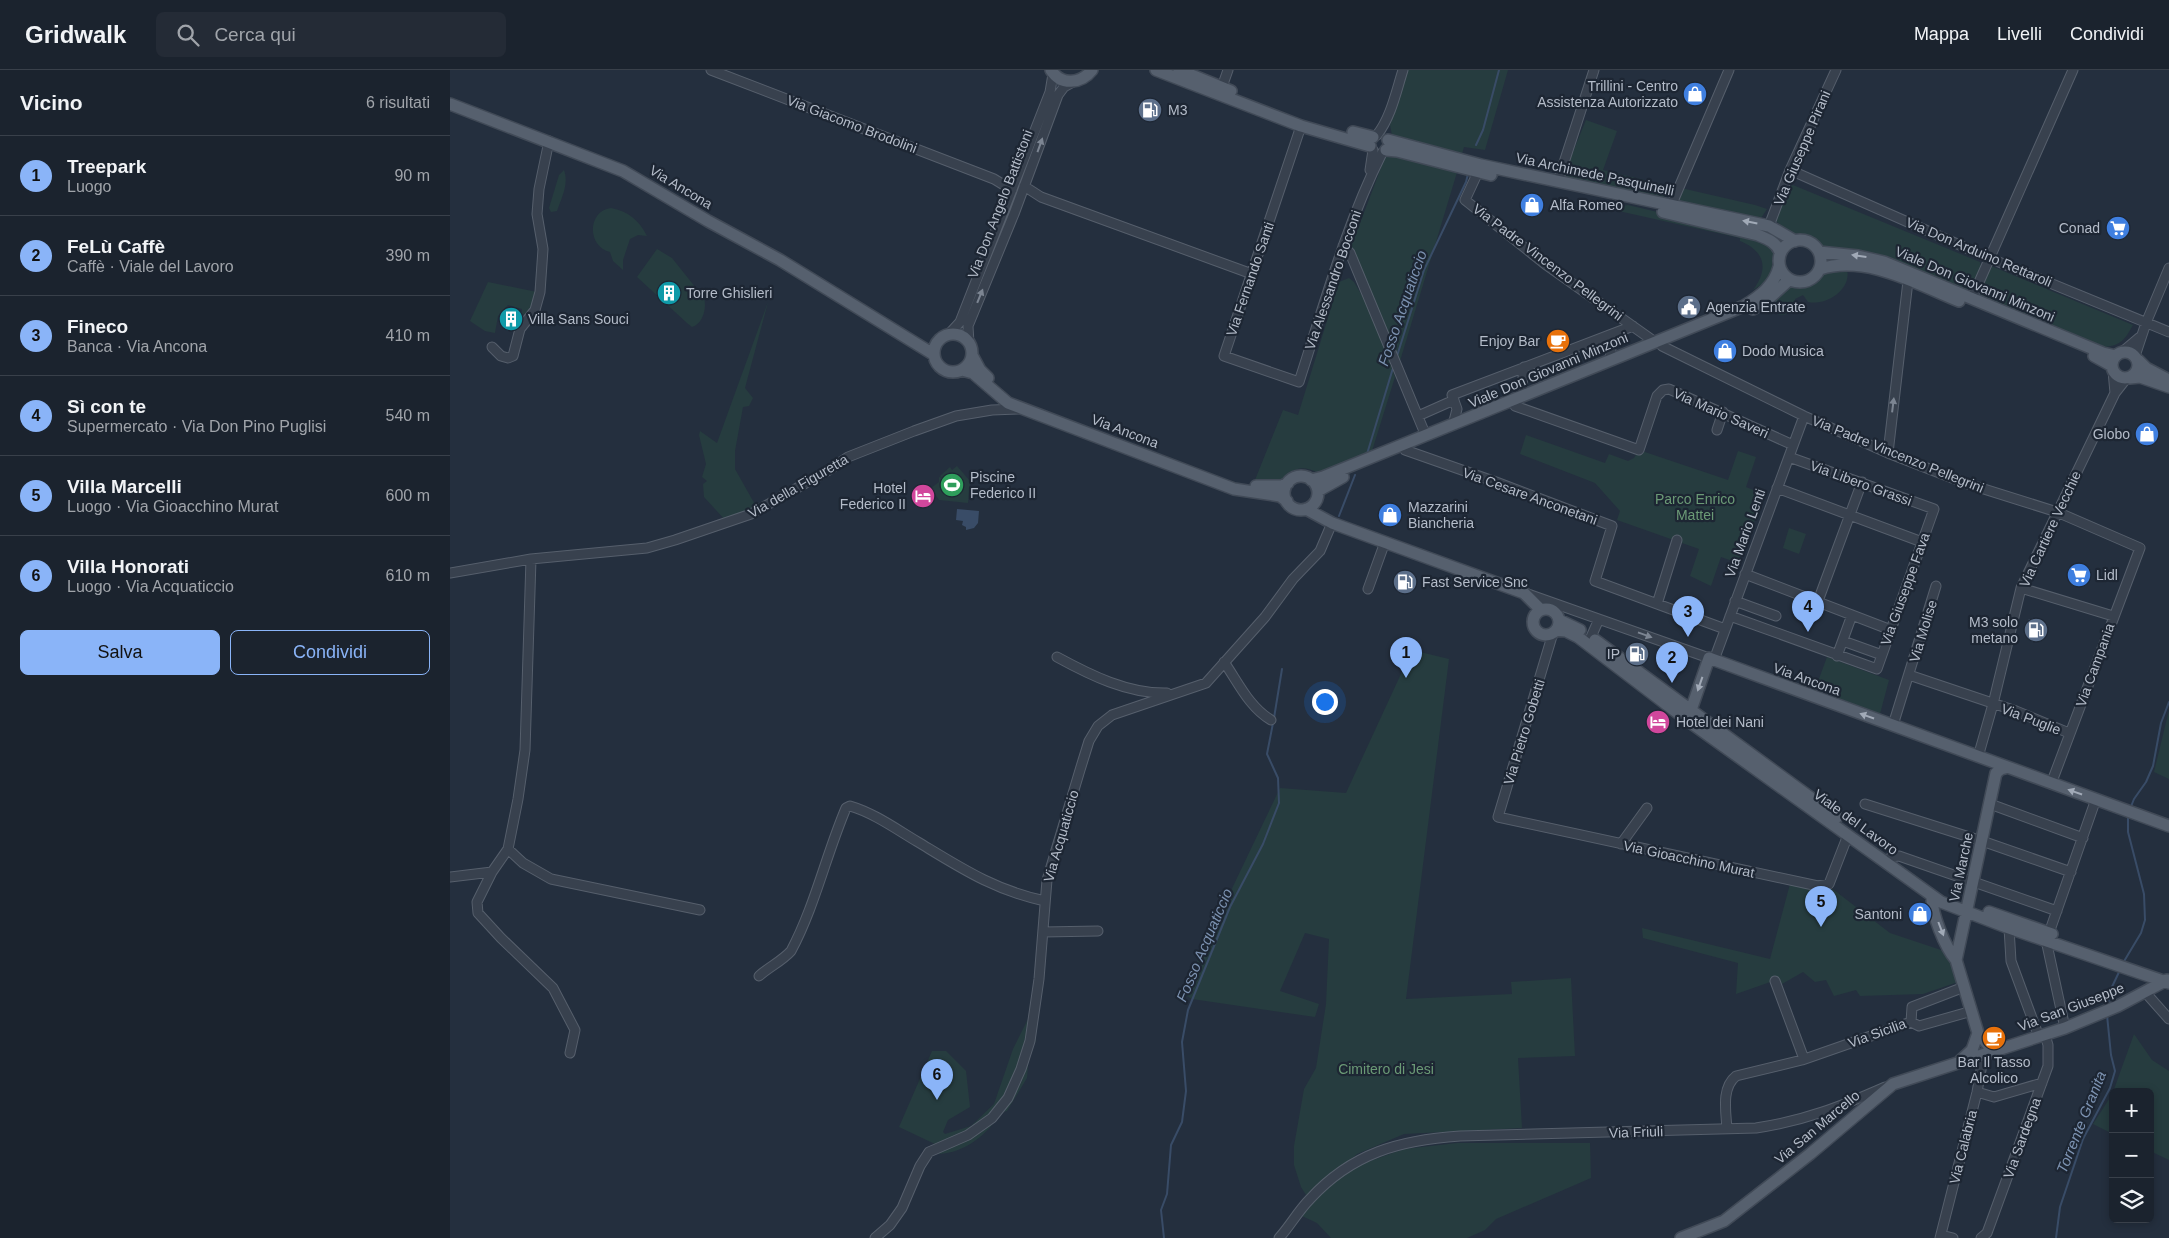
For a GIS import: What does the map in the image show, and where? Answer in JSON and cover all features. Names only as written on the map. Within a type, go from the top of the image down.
[{"type":"main road","name":"Via Don Angelo Battistoni","points":[[1052,72],[1059,78],[1073,82],[1086,77],[1092,70]]},
{"type":"main road","name":"Via Archimede Pasquinelli","points":[[1156,70],[1301,126],[1769,226],[1794,240]]},
{"type":"main road","name":"Via Archimede Pasquinelli","points":[[1179,70],[1303,119],[1379,143],[1397,151],[1478,172],[1758,234],[1771,240],[1780,252]]},
{"type":"main road","name":"Via Ancona","points":[[450,104],[550,141],[623,171],[933,354],[938,366],[945,371],[953,373],[962,370],[973,373],[1008,403],[1234,489],[1280,496],[1287,501]]},
{"type":"main road","points":[[1780,252],[1794,240]]},
{"type":"main road","name":"Viale Don Giovanni Minzoni","points":[[1794,240],[1809,242],[1819,252],[1858,256],[1884,262],[2116,361]]},
{"type":"main road","name":"Viale Don Giovanni Minzoni","points":[[1317,495],[1332,482],[1658,344],[1753,300],[1772,283],[1779,267],[1780,252]]},
{"type":"main road","points":[[1819,252],[1820,269]]},
{"type":"main road","name":"Viale Don Giovanni Minzoni","points":[[1311,480],[1518,402],[1610,361],[1751,310],[1789,280],[1796,282],[1810,280],[1820,269],[1829,266],[1856,266],[1880,270],[2100,358],[2116,361],[2128,352],[2151,372],[2169,380]]},
{"type":"main road","points":[[1779,267],[1789,280]]},
{"type":"main road","name":"Via Ancona","points":[[884,324],[917,338],[960,335],[969,343],[972,355],[980,370],[996,387],[1012,398],[1235,482],[1262,487],[1282,486],[1288,483]]},
{"type":"main road","points":[[933,354],[935,346],[944,336]]},
{"type":"main road","points":[[962,370],[969,364],[972,355]]},
{"type":"main road","points":[[2128,378],[2137,372],[2137,358]]},
{"type":"main road","name":"Viale Don Giovanni Minzoni","points":[[2116,361],[2118,376],[2128,378],[2140,377],[2169,388]]},
{"type":"main road","points":[[1317,495],[1313,505],[1306,509],[1295,508],[1287,501],[1285,494],[1288,483],[1294,478],[1301,476],[1311,480],[1332,523]]},
{"type":"main road","name":"Via Ancona","points":[[1306,509],[1332,523],[1524,593],[1538,613]]},
{"type":"main road","name":"Viale del Lavoro","points":[[1508,588],[1538,613]]},
{"type":"main road","name":"Viale del Lavoro","points":[[1538,613],[1552,610],[1554,627]]},
{"type":"main road","name":"Viale del Lavoro","points":[[1538,613],[1534,627],[1579,629],[1941,894],[2009,928],[2047,937]]},
{"type":"main road","name":"Viale del Lavoro","points":[[1554,627],[1578,637],[1687,720],[1932,896],[2168,980]]},
{"type":"main road","name":"Via Ancona","points":[[1711,659],[2006,768],[2149,817],[2169,826]]},
{"type":"main road","name":"Via Mario Lenti","points":[[1691,710],[1711,659]]},
{"type":"main road","points":[[1978,757],[1995,780]]},
{"type":"main road","points":[[1995,780],[1998,771],[2006,768]]},
{"type":"main road","name":"Via Marche","points":[[1956,960],[1995,780]]},
{"type":"main road","name":"Via Marche","points":[[1932,896],[1933,909],[1947,947],[1956,960],[1972,1011],[1981,1056]]},
{"type":"main road","name":"Via San Giuseppe","points":[[1981,1056],[2102,1014],[2168,980]]},
{"type":"main road","points":[[1956,1063],[1968,1055],[1977,1038],[1997,1050]]},
{"type":"main road","name":"Via San Marcello","points":[[1681,1238],[1724,1221],[1892,1084],[1981,1056]]},
{"type":"street","name":"Via Giacomo Brodolini","points":[[711,70],[1013,186]]},
{"type":"street","points":[[1222,87],[1228,70]]},
{"type":"street","name":"Via Alessandro Bocconi","points":[[1299,382],[1343,246],[1369,178],[1403,70]]},
{"type":"street","points":[[1558,181],[1594,70]]},
{"type":"street","points":[[1671,206],[1729,70]]},
{"type":"street","name":"Via Giuseppe Pirani","points":[[1769,226],[1790,170],[1836,70]]},
{"type":"street","points":[[1972,298],[2073,70]]},
{"type":"street","name":"Via Don Angelo Battistoni","points":[[944,336],[960,322],[1050,92],[1052,72]]},
{"type":"street","name":"Via Don Angelo Battistoni","points":[[969,343],[968,326],[1023,190],[1058,95],[1064,87],[1073,82]]},
{"type":"street","name":"Via Fernando Santi","points":[[1299,382],[1224,356],[1301,126]]},
{"type":"street","points":[[492,347],[501,356],[508,358],[512,356],[520,329],[535,310],[540,292],[543,249],[537,214],[550,141]]},
{"type":"street","name":"Via Don Arduino Rettaroli","points":[[1790,170],[1989,258],[2169,332]]},
{"type":"street","name":"Via Padre Vincenzo Pellegrini","points":[[1478,172],[1465,200],[1545,264],[1658,344],[1804,416],[1888,453],[1968,484],[2057,512],[2140,548]]},
{"type":"street","points":[[1023,190],[1252,274]]},
{"type":"street","points":[[1343,246],[1350,253],[1426,436]]},
{"type":"street","points":[[2137,358],[2146,323],[2169,268]]},
{"type":"street","points":[[1888,453],[1908,281]]},
{"type":"street","points":[[1453,425],[1458,409],[1452,395],[1633,326]]},
{"type":"street","points":[[1610,361],[1612,334]]},
{"type":"street","points":[[2115,393],[2116,361],[2142,335]]},
{"type":"street","points":[[1518,402],[1524,367]]},
{"type":"street","name":"Via Cartiere Vecchie","points":[[1978,757],[2021,588],[2115,393],[2128,378]]},
{"type":"street","name":"Via Mario Saveri","points":[[1518,402],[1639,450],[1658,396],[1664,390],[1677,391],[1793,445]]},
{"type":"street","points":[[1418,416],[1454,400]]},
{"type":"street","name":"Via della Figuretta","points":[[450,573],[531,559],[647,548],[751,514],[821,475],[848,457],[914,431],[956,416],[1011,408],[1026,410]]},
{"type":"street","points":[[1717,430],[1723,412]]},
{"type":"street","name":"Via Mario Lenti","points":[[1711,659],[1730,616],[1804,416]]},
{"type":"street","name":"Via Cesare Anconetani","points":[[1405,450],[1612,526],[1595,581],[1725,629]]},
{"type":"street","name":"Via Libero Grassi","points":[[1789,456],[1934,509]]},
{"type":"street","points":[[1818,601],[1862,482]]},
{"type":"street","points":[[1777,488],[1922,542]]},
{"type":"street","name":"Via Giuseppe Fava","points":[[1837,656],[1877,669],[1934,509]]},
{"type":"street","name":"Via Acquaticcio","points":[[875,1238],[890,1225],[902,1208],[920,1166],[929,1152],[968,1135],[992,1118],[1008,1098],[1022,1069],[1030,1041],[1039,980],[1047,880],[1089,741],[1098,726],[1112,715],[1206,683],[1265,616],[1293,579],[1320,551],[1332,523]]},
{"type":"street","points":[[1657,604],[1677,540]]},
{"type":"street","points":[[1368,589],[1385,542]]},
{"type":"street","name":"Via Campania","points":[[2051,784],[2140,548]]},
{"type":"street","points":[[531,559],[525,750],[518,800],[508,850],[492,872],[477,902],[478,913],[501,938],[554,988],[575,1030],[570,1053]]},
{"type":"street","points":[[1746,574],[1891,630]]},
{"type":"street","name":"Via Molise","points":[[1893,725],[1936,586]]},
{"type":"street","points":[[2021,588],[2113,616]]},
{"type":"street","name":"Via Ancona","points":[[1524,593],[1711,659]]},
{"type":"street","points":[[1735,601],[1776,616]]},
{"type":"street","points":[[1554,627],[1564,611],[1576,611]]},
{"type":"street","points":[[1730,616],[1837,656],[1852,615]]},
{"type":"street","points":[[1591,637],[1599,619]]},
{"type":"street","name":"Via Pietro Gobetti","points":[[1498,817],[1550,646],[1554,627]]},
{"type":"street","points":[[1843,641],[1882,655]]},
{"type":"street","points":[[1057,657],[1075,667],[1118,685],[1151,694],[1177,693]]},
{"type":"street","points":[[1224,662],[1259,712],[1271,720]]},
{"type":"street","name":"Via Molise","points":[[1909,675],[1993,704]]},
{"type":"street","name":"Via Puglie","points":[[1993,704],[2016,711],[2069,734]]},
{"type":"street","points":[[2065,1028],[2047,937],[2096,800]]},
{"type":"street","points":[[1865,804],[1982,841],[2071,872]]},
{"type":"street","points":[[1990,804],[2083,838]]},
{"type":"street","points":[[759,976],[785,958],[791,951],[826,865],[846,808],[850,806],[879,819],[959,867],[999,888],[1045,901]]},
{"type":"street","points":[[1621,844],[1646,808]]},
{"type":"street","name":"Via Gioacchino Murat","points":[[1498,817],[1818,886],[1829,884],[1848,835]]},
{"type":"street","points":[[508,850],[523,863],[551,879],[700,910]]},
{"type":"street","points":[[1891,857],[1899,856],[2057,911]]},
{"type":"street","points":[[450,877],[492,872]]},
{"type":"street","name":"Via Sardegna","points":[[1981,1238],[1987,1233],[2048,1066],[2048,1045],[2042,1036],[2011,961],[2009,928]]},
{"type":"street","points":[[1042,932],[1098,931]]},
{"type":"street","points":[[1775,981],[1804,1059]]},
{"type":"street","name":"Via Sicilia","points":[[1727,1129],[1726,1092],[1731,1080],[1736,1076],[1804,1059],[1911,1022],[1912,1007],[1964,987]]},
{"type":"street","points":[[2145,992],[2169,1018]]},
{"type":"street","points":[[1911,1022],[1919,1026],[1972,1011]]},
{"type":"street","name":"Via Calabria","points":[[1940,1236],[1977,1092],[1981,1070],[1981,1056]]},
{"type":"street","points":[[1977,1092],[1994,1097],[2042,1082]]},
{"type":"street","name":"Via Friuli","points":[[1279,1238],[1309,1200],[1330,1179],[1354,1162],[1374,1152],[1401,1143],[1428,1138],[1460,1136],[1727,1129],[1788,1124],[1847,1104],[1892,1084]]},
{"type":"street","points":[[1847,1104],[1863,1109]]},
{"type":"street","points":[[1940,1236],[1953,1238]]},
{"type":"green space","points":[[1407,70],[1508,70],[1485,150],[1464,147],[1462,154],[1392,135],[1390,125]]},
{"type":"green space","points":[[1586,120],[1617,131],[1603,170],[1669,186],[1664,198],[1563,176]]},
{"type":"green space","points":[[1387,152],[1458,169],[1400,361],[1351,247]]},
{"type":"green space","points":[[564,170],[566,180],[563,196],[557,211],[551,212],[549,208],[559,175]]},
{"type":"green space","points":[[1793,185],[1980,262],[1981,266],[1972,288],[1966,290],[1881,256],[1853,249],[1821,247],[1808,236],[1791,234],[1775,220],[1789,187]]},
{"type":"green space","points":[[1681,188],[1767,209],[1761,218],[1676,200]]},
{"type":"green space","points":[[1591,202],[1618,207],[1628,205],[1750,234],[1761,238],[1774,251],[1773,268],[1766,282],[1753,290],[1761,275],[1762,261],[1755,250],[1740,241],[1740,238],[1596,206],[1595,211]]},
{"type":"green space","points":[[611,208],[623,211],[632,217],[647,236],[638,235],[630,239],[623,260],[623,270],[613,261],[610,252],[602,249],[594,237],[593,229],[597,215]]},
{"type":"green space","points":[[657,249],[672,258],[704,298],[703,315],[699,323],[692,327],[637,277]]},
{"type":"green space","points":[[1991,266],[2133,325],[2128,334],[2119,343],[2105,347],[1981,296],[1979,293]]},
{"type":"green space","points":[[1847,269],[1846,284],[1842,290],[1830,299],[1815,303],[1808,302],[1803,295],[1795,299],[1797,304],[1792,311],[1782,315],[1779,315],[1771,301],[1792,284],[1805,284],[1812,280],[1821,270]]},
{"type":"green space","points":[[1349,278],[1354,282],[1370,309],[1395,377],[1372,451],[1319,473],[1303,468],[1291,472],[1282,480],[1255,480],[1283,410],[1298,415],[1339,282]]},
{"type":"green space","points":[[488,282],[537,292],[535,306],[527,316],[522,314],[522,309],[508,305],[498,316],[495,333],[485,331],[470,321]]},
{"type":"green space","points":[[768,302],[745,388],[753,398],[749,406],[743,407],[735,451],[735,469],[757,508],[726,521],[704,497],[703,484],[707,481],[702,477],[706,464],[699,435],[700,431],[717,443]]},
{"type":"green space","name":"Parco Enrico Mattei","points":[[1526,435],[1605,463],[1609,454],[1628,461],[1634,458],[1639,450],[1728,480],[1738,451],[1756,457],[1746,487],[1765,495],[1738,563],[1721,557],[1711,586],[1690,576],[1699,549],[1617,520],[1620,511],[1595,483],[1520,454]]},
{"type":"green space","name":"Piscine Federico II","points":[[957,466],[970,481],[968,503],[939,500],[931,488],[939,482],[939,477],[942,478],[940,476],[950,467],[952,470]]},
{"type":"green space","points":[[1789,528],[1806,534],[1799,554],[1783,548]]},
{"type":"green space","name":"Cimitero di Jesi","points":[[1412,650],[1449,659],[1406,999],[1512,994],[1511,982],[1571,978],[1575,1056],[1518,1058],[1522,1128],[1404,1134],[1357,1154],[1308,1198],[1301,1187],[1294,1165],[1294,1146],[1304,1089],[1316,1068],[1326,1004],[1329,939],[1305,933],[1280,991],[1319,1004],[1315,1017],[1192,999],[1182,993],[1280,788],[1346,793]]},
{"type":"green space","points":[[1827,657],[1889,680],[1880,714],[1819,691],[1816,687]]},
{"type":"green space","points":[[2169,710],[2169,779],[2154,772]]},
{"type":"green space","points":[[1790,884],[1826,892],[1830,887],[1890,933],[1947,952],[1958,982],[1923,994],[1860,996],[1856,990],[1834,996],[1826,980],[1815,982],[1803,972],[1782,984],[1779,979],[1736,994],[1738,963],[1643,938],[1642,928],[1770,959]]},
{"type":"green space","points":[[1034,1007],[1036,1040],[1029,1055],[1027,1078],[1007,1111],[1000,1113],[982,1135],[958,1150],[939,1154],[937,1145],[899,1127],[932,1051],[946,1051],[966,1071],[970,1107],[948,1120],[943,1132],[945,1134],[971,1126],[994,1104],[1013,1049]]},
{"type":"green space","points":[[2134,1034],[2152,1060],[2169,1071],[2169,1160],[2154,1153],[2154,1088],[2114,1088]]},
{"type":"green space","points":[[2109,1099],[2109,1132],[2093,1124]]},
{"type":"green space","points":[[1457,1143],[1590,1143],[1591,1178],[1496,1219],[1485,1230],[1467,1238],[1331,1238],[1317,1223],[1302,1216],[1322,1189],[1350,1168],[1404,1149]]},
{"type":"water","points":[[957,509],[979,511],[978,523],[974,528],[966,530],[966,527],[962,525],[963,521],[956,520]]},
{"type":"waterway","name":"Fosso Acquaticcio","points":[[1476,145],[1483,130],[1499,70]]},
{"type":"waterway","name":"Fosso Acquaticcio","points":[[1397,356],[1424,270],[1466,182],[1468,174]]},
{"type":"waterway","name":"Fosso Acquaticcio","points":[[1367,454],[1393,368]]},
{"type":"waterway","points":[[1339,516],[1355,475]]},
{"type":"waterway","name":"Fosso Acquaticcio","points":[[1274,718],[1282,669]]},
{"type":"waterway","name":"Torrente Granita","points":[[2130,809],[2153,766],[2161,723],[2169,702]]},
{"type":"waterway","name":"Fosso Acquaticcio","points":[[1164,1238],[1161,1210],[1167,1194],[1171,1145],[1182,1122],[1186,1091],[1182,1042],[1188,1010],[1230,907],[1263,844],[1279,803],[1278,778],[1267,754],[1273,723]]},
{"type":"waterway","name":"Torrente Granita","points":[[2123,963],[2141,933],[2145,920],[2144,894],[2128,832],[2128,816]]},
{"type":"waterway","name":"Torrente Granita","points":[[2108,1005],[2110,991],[2120,970]]},
{"type":"waterway","name":"Torrente Granita","points":[[2056,1238],[2060,1207],[2083,1139],[2110,1088],[2115,1071],[2111,1055],[2107,1015]]},
{"type":"place","name":"Trillini - Centro Assistenza Autorizzato","points":[[1695,94]]},
{"type":"place","name":"M3","points":[[1150,110]]},
{"type":"place","name":"Alfa Romeo","points":[[1532,205]]},
{"type":"place","name":"Conad","points":[[2118,228]]},
{"type":"place","name":"Torre Ghislieri","points":[[669,293]]},
{"type":"place","name":"Agenzia Entrate","points":[[1689,307]]},
{"type":"place","name":"Villa Sans Souci","points":[[511,319]]},
{"type":"place","name":"Enjoy Bar","points":[[1558,341]]},
{"type":"place","name":"Dodo Musica","points":[[1725,351]]},
{"type":"place","name":"Globo","points":[[2147,434]]},
{"type":"place","name":"Piscine Federico II","points":[[952,485]]},
{"type":"place","name":"Hotel Federico II","points":[[923,496]]},
{"type":"place","name":"Mazzarini Biancheria","points":[[1390,515]]},
{"type":"place","name":"Lidl","points":[[2079,575]]},
{"type":"place","name":"Fast Service Snc","points":[[1405,582]]},
{"type":"place","name":"M3 solo metano","points":[[2036,630]]},
{"type":"place","name":"Sì con te","points":[[1808,632]]},
{"type":"place","name":"Fineco","points":[[1688,637]]},
{"type":"place","name":"IP","points":[[1637,654]]},
{"type":"place","name":"Treepark","points":[[1406,678]]},
{"type":"place","name":"FeLù Caffè","points":[[1672,683]]},
{"type":"place","name":"Hotel dei Nani","points":[[1658,722]]},
{"type":"place","name":"Santoni","points":[[1920,914]]},
{"type":"place","name":"Villa Marcelli","points":[[1821,927]]},
{"type":"place","name":"Bar Il Tasso Alcolico","points":[[1994,1038]]},
{"type":"place","name":"Villa Honorati","points":[[937,1100]]}]
